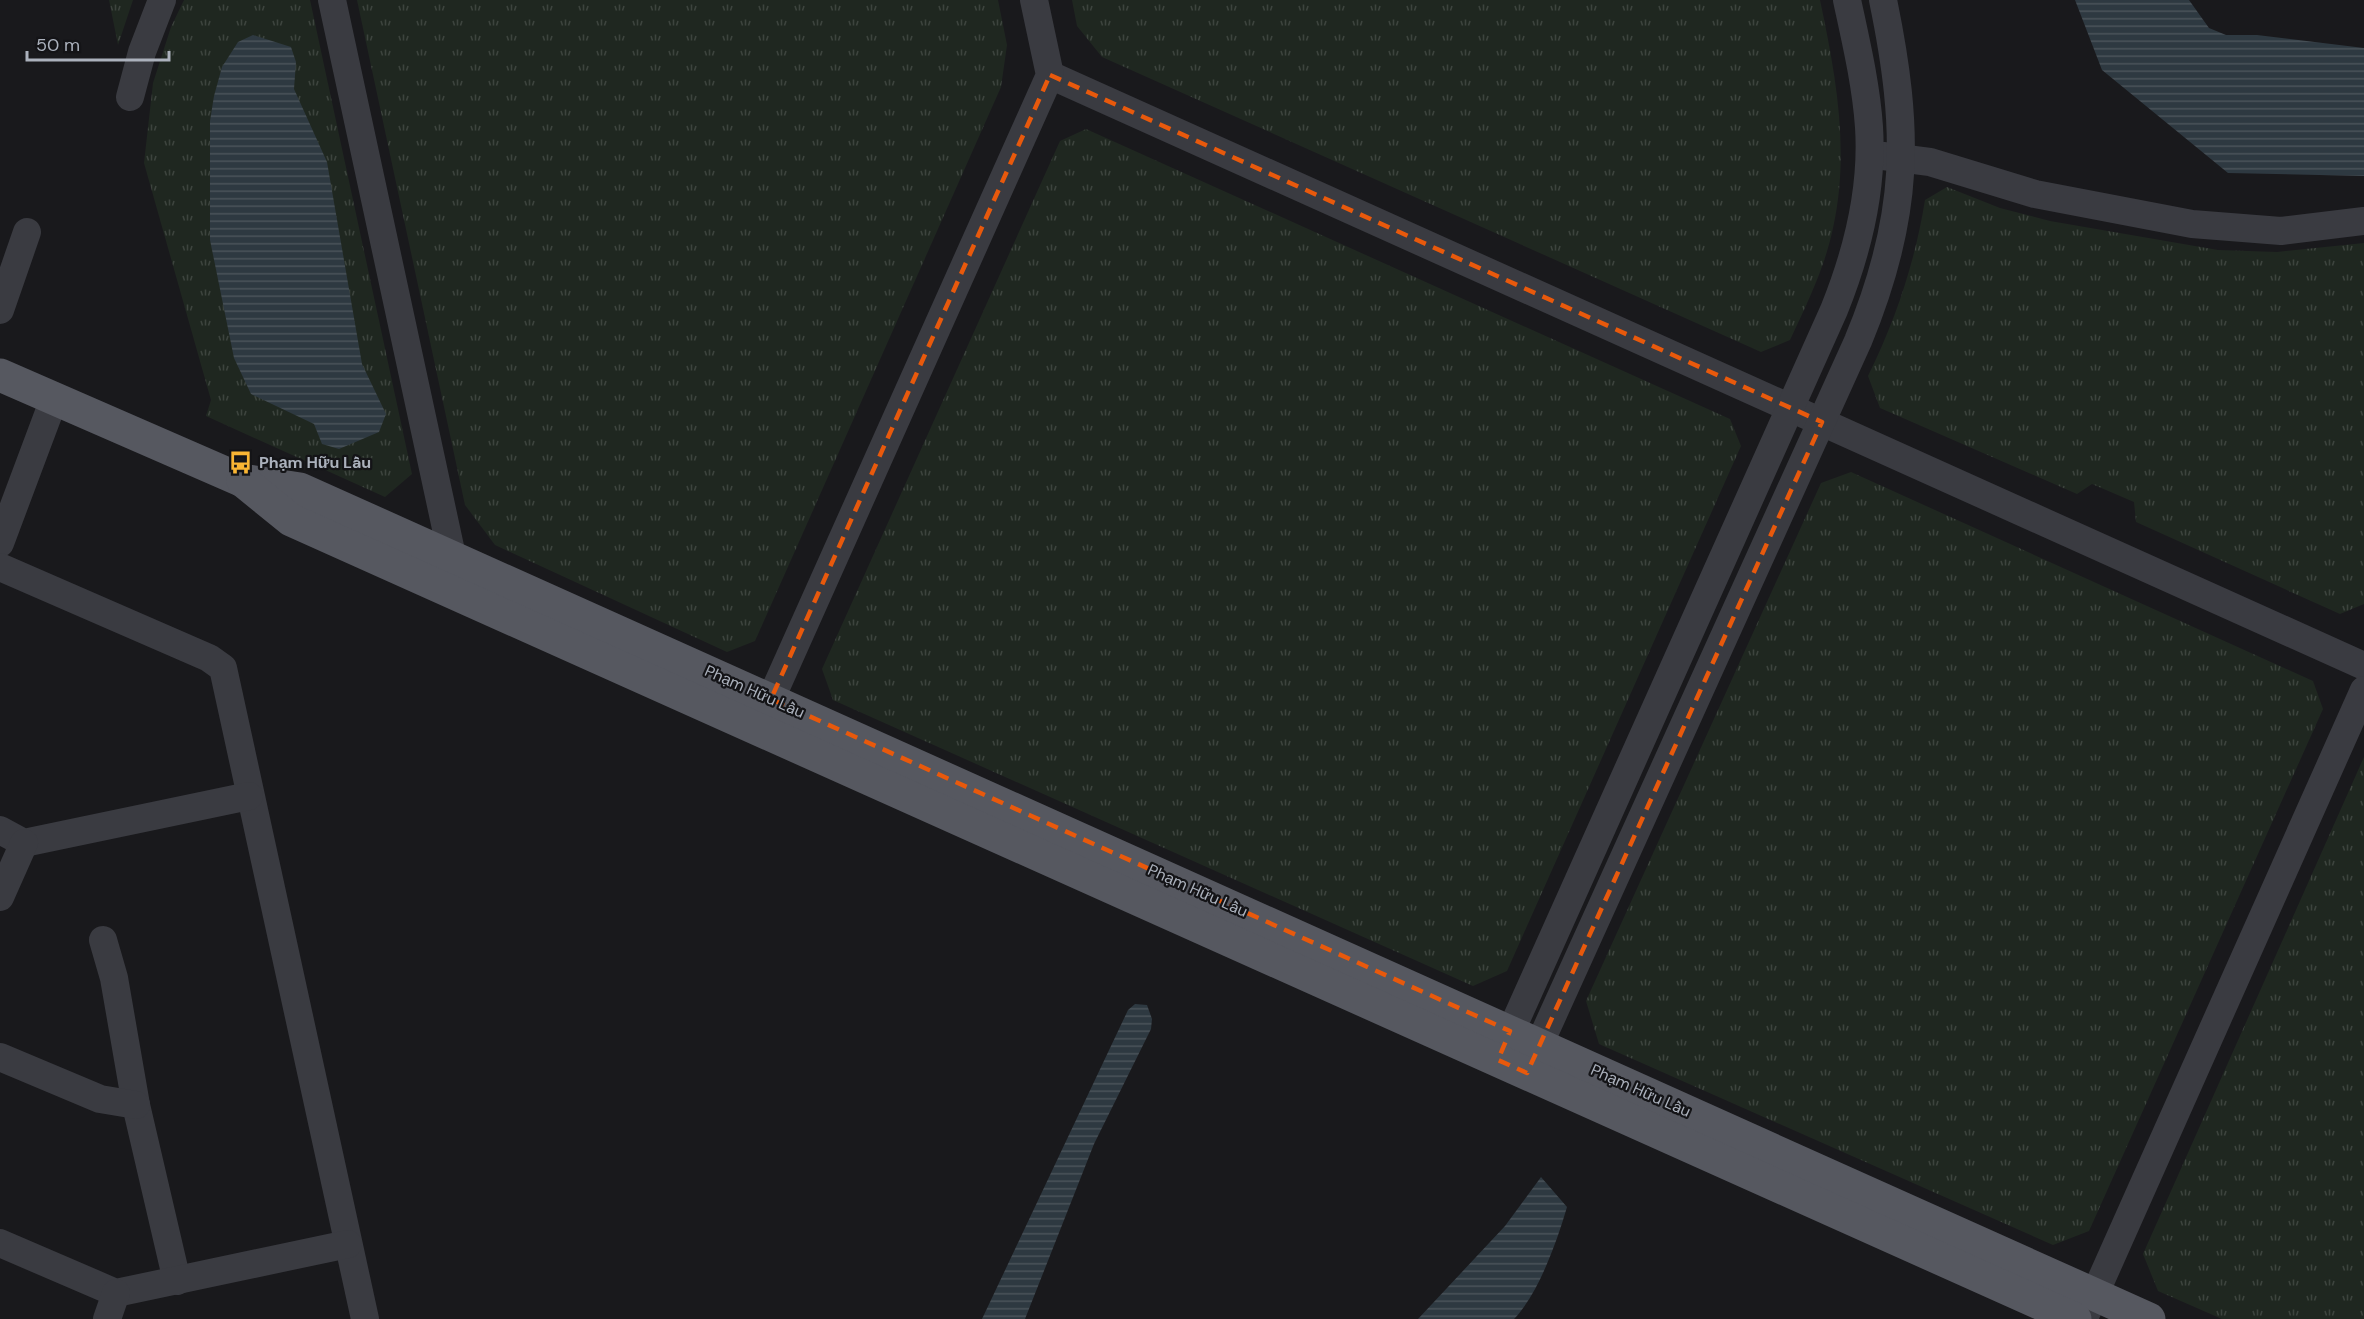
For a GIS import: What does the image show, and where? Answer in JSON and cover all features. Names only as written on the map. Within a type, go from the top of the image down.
[{"type":"main road","name":"Phạm Hữu Lầu","points":[[0,375],[241,480],[300,489],[771,699],[1519,1052],[2084,1311],[2149,1319]]},
{"type":"main road","name":"Phạm Hữu Lầu","points":[[241,480],[291,520],[758,728],[1519,1052]]},
{"type":"street","points":[[130,97],[142,52],[162,0]]},
{"type":"street","points":[[332,0],[452,556]]},
{"type":"street","points":[[758,728],[1050,75],[1034,0]]},
{"type":"street","points":[[1519,1052],[1851,265],[1862,214],[1869,155],[1863,79],[1847,0]]},
{"type":"street","points":[[1519,1052],[1821,422],[1858,341],[1880,285],[1894,227],[1902,158],[1899,85],[1883,0]]},
{"type":"street","points":[[1050,75],[2364,666]]},
{"type":"street","points":[[1869,155],[1902,158],[1957,169],[2035,194],[2192,224],[2281,231],[2364,221]]},
{"type":"street","points":[[0,310],[27,232]]},
{"type":"street","points":[[0,543],[54,399]]},
{"type":"street","points":[[0,567],[209,658],[223,668],[364,1319]]},
{"type":"street","points":[[2084,1311],[2364,690]]},
{"type":"street","points":[[0,897],[12,836],[249,796]]},
{"type":"street","points":[[103,940],[114,978],[136,1105],[177,1281]]},
{"type":"street","points":[[0,1057],[100,1100],[136,1105]]},
{"type":"street","points":[[0,1243],[111,1306],[177,1281],[348,1244]]},
{"type":"highlighted area","points":[[1050,75],[1822,422],[1527,1073],[1498,1060],[1510,1031],[771,699]]},
{"type":"green space","points":[[109,0],[133,0],[118,45]]},
{"type":"green space","points":[[184,0],[310,0],[412,474],[385,497],[206,416],[211,400],[144,163],[153,83],[171,27]]},
{"type":"green space","points":[[357,0],[998,0],[1007,45],[1001,87],[755,641],[727,652],[495,545],[465,505]]},
{"type":"green space","points":[[1072,0],[1820,0],[1836,85],[1841,142],[1838,199],[1830,243],[1809,299],[1790,340],[1761,352],[1102,57],[1077,26]]},
{"type":"green space","points":[[1086,129],[1730,419],[1741,446],[1507,971],[1473,986],[833,700],[822,669],[1060,141]]},
{"type":"green space","points":[[1947,187],[2000,208],[2050,221],[2218,250],[2277,252],[2364,243],[2364,604],[2340,614],[2136,522],[2134,502],[2092,484],[2077,494],[1880,408],[1868,376],[1903,290],[1916,246],[1925,200]]},
{"type":"green space","points":[[1851,472],[2313,681],[2323,709],[2089,1231],[2053,1245],[1599,1044],[1586,1001],[1821,483]]},
{"type":"green space","points":[[2364,757],[2364,1319],[2222,1319],[2158,1291],[2143,1254]]},
{"type":"shaded area","points":[[2075,0],[2189,0],[2209,28],[2226,35],[2257,35],[2364,48],[2364,176],[2228,173],[2102,70]]},
{"type":"shaded area","points":[[253,35],[291,47],[296,62],[294,89],[327,162],[362,364],[386,414],[379,432],[339,449],[322,444],[314,424],[251,394],[234,358],[210,240],[210,121],[222,67],[238,42]]},
{"type":"shaded area","points":[[1135,1004],[1147,1005],[1152,1019],[1151,1029],[1094,1144],[1025,1319],[982,1319],[1128,1010]]},
{"type":"shaded area","points":[[1541,1177],[1567,1207],[1539,1281],[1514,1319],[1418,1319],[1505,1226]]},
{"type":"place","name":"Phạm Hữu Lầu","points":[[241,462]]}]
